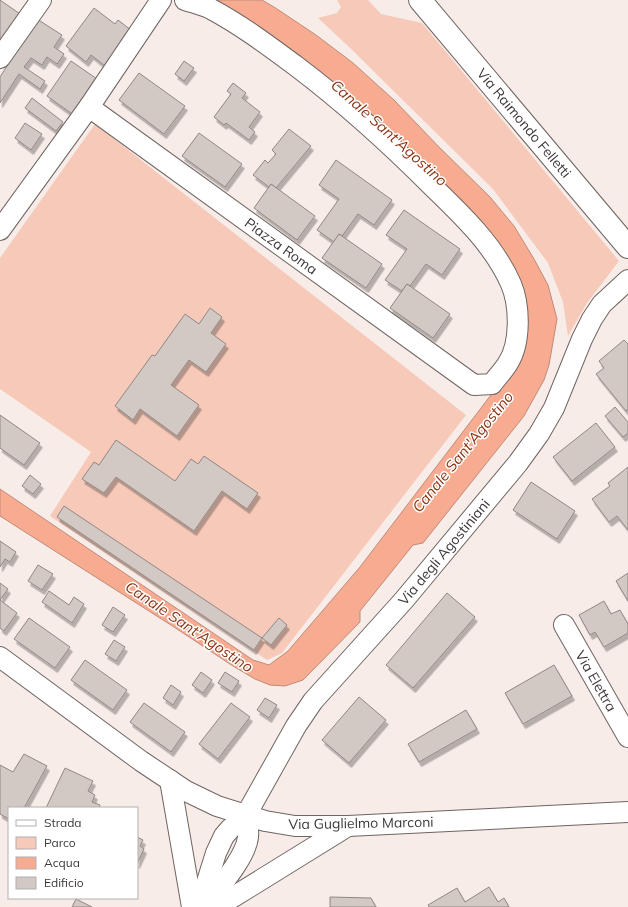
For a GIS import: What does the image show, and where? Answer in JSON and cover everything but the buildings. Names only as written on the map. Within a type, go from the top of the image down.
[{"type":"main road","name":"Via Raimondo Felletti","points":[[420,0],[628,247]]},
{"type":"street","points":[[0,58],[41,0]]},
{"type":"street","points":[[0,230],[89,107],[161,0]]},
{"type":"street","name":"Piazza Roma","points":[[89,107],[474,384],[492,384],[509,362],[515,346],[517,308],[511,284],[499,262],[486,244],[459,212],[409,163],[373,129],[322,86],[271,47],[232,22],[210,9],[185,0]]},
{"type":"street","name":"Via degli Agostiniani","points":[[246,815],[296,726],[313,701],[404,600],[518,463],[539,434],[554,408],[582,339],[592,319],[602,304],[628,280]]},
{"type":"street","name":"Via Elettra","points":[[564,625],[628,737]]},
{"type":"street","name":"Via Guglielmo Marconi","points":[[0,657],[141,761],[170,780],[202,799],[246,815],[279,824],[295,826],[348,826],[628,812]]},
{"type":"street","points":[[170,780],[192,907]]},
{"type":"street","points":[[199,907],[216,853],[224,836],[230,828],[246,815],[248,826],[246,845],[237,862],[204,907]]},
{"type":"street","points":[[217,907],[348,826]]},
{"type":"green space","points":[[337,0],[368,0],[381,14],[422,23],[619,261],[587,303],[568,336],[563,302],[548,263],[493,189],[318,18],[337,13],[341,7]]},
{"type":"green space","points":[[95,124],[466,415],[282,653],[267,660],[50,516],[91,452],[0,389],[0,258]]},
{"type":"water","name":"Canale Sant'Agostino","points":[[201,0],[262,0],[316,35],[353,63],[394,100],[490,197],[514,226],[548,285],[557,319],[549,365],[544,380],[524,416],[423,543],[413,545],[360,611],[360,622],[303,680],[285,686],[270,685],[255,679],[233,666],[0,516],[0,489],[253,660],[269,665],[288,651],[360,567],[497,387],[523,311],[454,200]]}]
